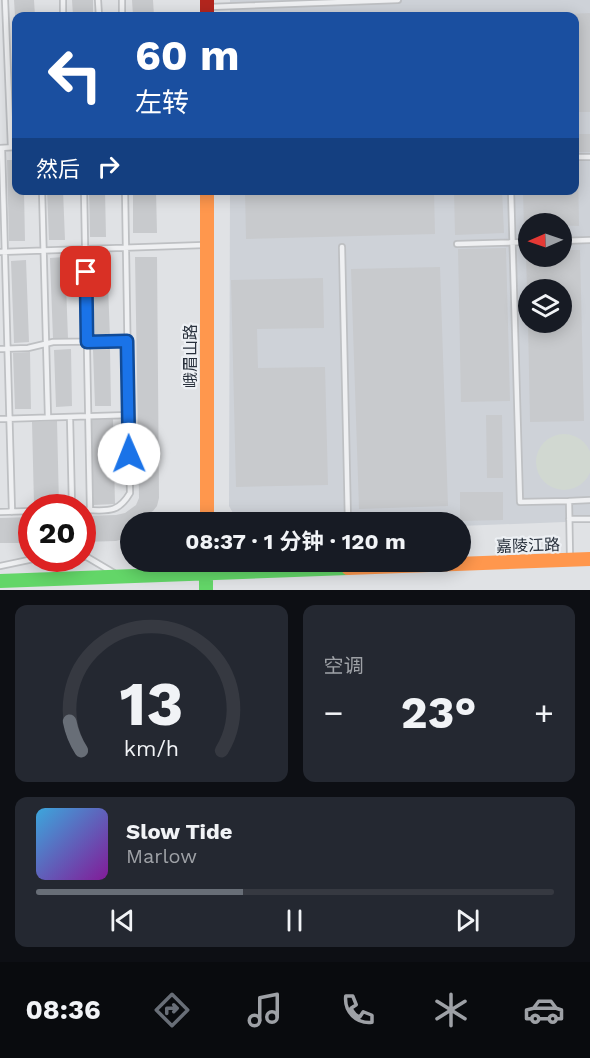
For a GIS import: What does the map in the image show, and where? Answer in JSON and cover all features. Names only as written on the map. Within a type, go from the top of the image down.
[{"type":"street","name":"峨眉山路","points":[[207,195],[207,512]]},
{"type":"street","name":"嘉陵江路","points":[[471,562],[590,559]]},
{"type":"street","name":"嘉陵江路","points":[[0,581],[121,577],[168,572]]},
{"type":"street","points":[[206,572],[206,590]]},
{"type":"lane","points":[[5,0],[12,114]]},
{"type":"lane","points":[[207,8],[398,0]]},
{"type":"lane","points":[[1,148],[12,512]]},
{"type":"lane","points":[[42,195],[48,417]]},
{"type":"lane","points":[[84,195],[90,494]]},
{"type":"lane","points":[[96,510],[118,508],[130,493],[125,195]]},
{"type":"lane","points":[[511,195],[520,502],[590,500]]},
{"type":"lane","points":[[572,241],[590,240]]},
{"type":"lane","points":[[457,244],[518,242]]},
{"type":"lane","points":[[3,251],[207,245]]},
{"type":"lane","points":[[342,247],[348,512]]},
{"type":"lane","points":[[0,349],[28,348],[46,344],[127,341]]},
{"type":"lane","points":[[0,419],[129,415]]},
{"type":"lane","points":[[70,417],[72,494]]},
{"type":"lane","points":[[568,501],[570,560]]},
{"type":"lane","points":[[0,512],[18,512]]},
{"type":"lane","points":[[569,519],[590,519]]},
{"type":"lane","points":[[0,566],[18,562]]},
{"type":"lane","points":[[96,562],[121,577]]},
{"type":"shaded area","points":[[230,0],[590,0],[590,521],[471,526],[471,512],[232,512],[229,506],[230,195],[579,195],[579,12],[230,12]]},
{"type":"shaded area","points":[[558,434],[570,434],[580,438],[590,451],[591,470],[588,478],[580,486],[570,490],[558,490],[548,486],[540,478],[536,468],[536,456],[540,446],[548,438]]},
{"type":"building","points":[[14,0],[34,0],[35,12],[15,12]]},
{"type":"building","points":[[72,0],[93,0],[93,12],[73,12]]},
{"type":"building","points":[[132,0],[153,0],[154,12],[133,12]]},
{"type":"building","points":[[579,13],[590,13],[590,112],[579,112]]},
{"type":"building","points":[[579,134],[590,134],[590,152],[579,152]]},
{"type":"building","points":[[7,160],[12,160],[12,195],[24,195],[25,241],[9,241]]},
{"type":"building","points":[[47,195],[63,195],[65,240],[49,240]]},
{"type":"building","points":[[89,195],[105,195],[106,237],[90,237]]},
{"type":"building","points":[[133,195],[156,195],[157,233],[133,233]]},
{"type":"building","points":[[245,195],[434,195],[435,234],[246,239]]},
{"type":"building","points":[[454,195],[502,195],[504,233],[455,235]]},
{"type":"building","points":[[523,195],[578,195],[579,226],[572,226],[572,213],[524,213]]},
{"type":"building","points":[[506,248],[510,401],[461,402],[458,249]]},
{"type":"building","points":[[572,250],[580,250],[584,421],[530,422],[528,333],[572,333],[572,279],[527,279],[526,267],[572,267]]},
{"type":"building","points":[[65,257],[68,339],[53,339],[50,258]]},
{"type":"building","points":[[107,257],[110,339],[95,340],[92,258]]},
{"type":"building","points":[[135,257],[157,257],[159,498],[157,506],[151,512],[126,512],[136,505],[139,498]]},
{"type":"building","points":[[26,260],[29,342],[14,343],[11,261]]},
{"type":"building","points":[[440,267],[448,506],[359,509],[351,269]]},
{"type":"building","points":[[323,278],[324,328],[257,329],[258,368],[325,367],[328,485],[236,487],[231,280]]},
{"type":"building","points":[[71,349],[72,406],[56,407],[54,350]]},
{"type":"building","points":[[110,349],[111,406],[95,406],[93,350]]},
{"type":"building","points":[[30,352],[31,409],[15,409],[13,353]]},
{"type":"building","points":[[486,415],[502,415],[503,478],[487,478]]},
{"type":"building","points":[[113,419],[115,504],[96,505],[96,494],[93,494],[91,420]]},
{"type":"building","points":[[57,421],[59,494],[34,494],[32,422]]},
{"type":"building","points":[[460,492],[503,492],[503,520],[471,521],[471,512],[460,512]]},
{"type":"building","points":[[120,514],[120,540],[96,542],[96,516]]},
{"type":"building","points":[[18,517],[18,543],[0,543],[0,518]]},
{"type":"traffic: fast","points":[[206,572],[206,590]]},
{"type":"traffic: fast","points":[[0,581],[241,572]]},
{"type":"traffic: slow","points":[[207,195],[207,512]]},
{"type":"traffic: slow","points":[[471,563],[590,559]]},
{"type":"traffic: jam","points":[[207,0],[207,12]]},
{"type":"route","points":[[86,272],[87,342],[127,341],[129,454]]}]
